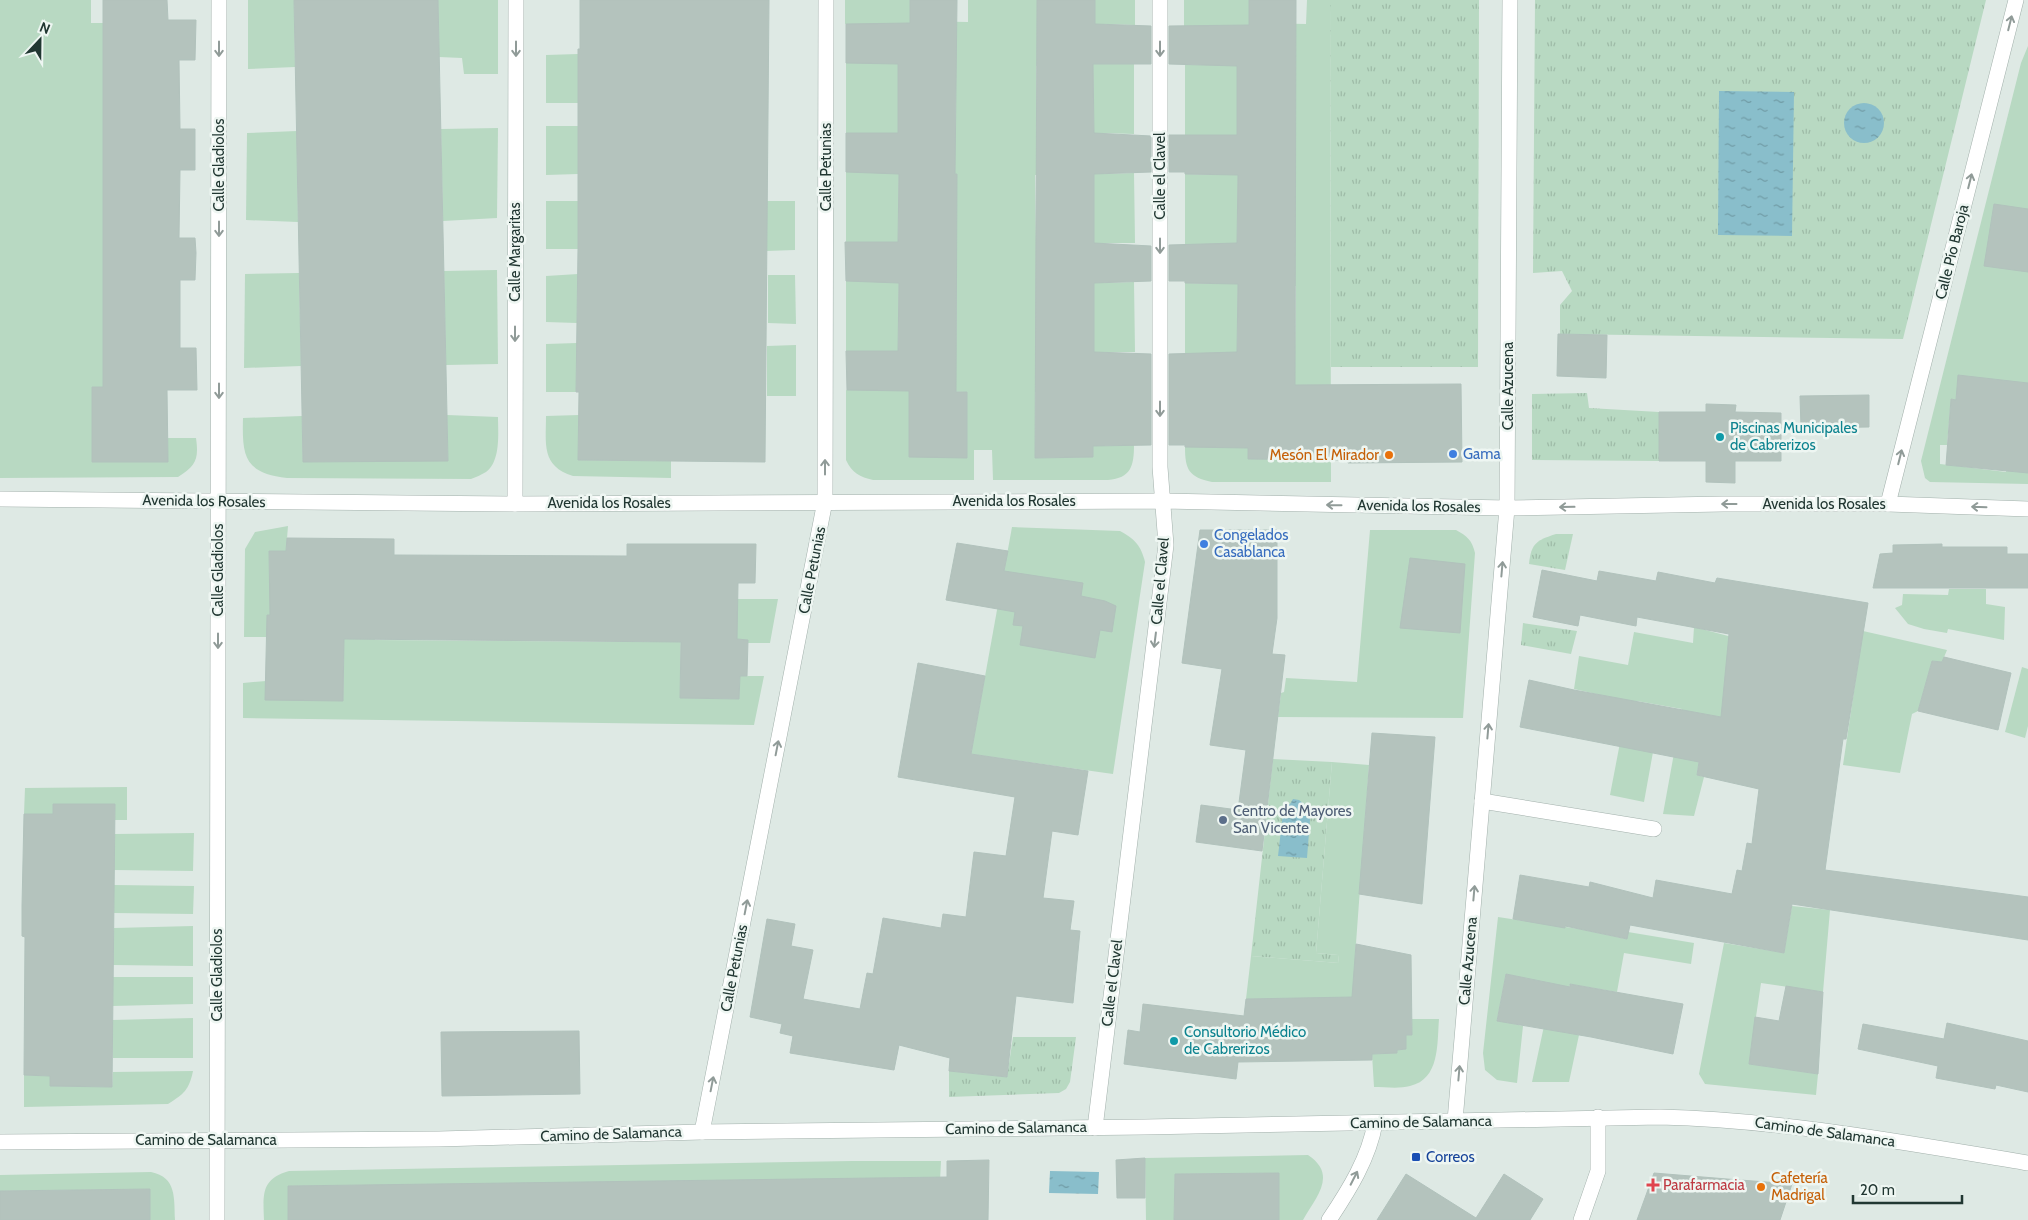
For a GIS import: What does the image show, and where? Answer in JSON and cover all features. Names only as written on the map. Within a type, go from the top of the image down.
[{"type":"street","name":"Calle Gladiolos","points":[[218,1220],[219,0]]},
{"type":"street","name":"Calle Margaritas","points":[[515,504],[516,0]]},
{"type":"street","name":"Calle Petunias","points":[[702,1132],[825,501],[826,0]]},
{"type":"street","name":"Calle el Clavel","points":[[1095,1128],[1166,545],[1160,467],[1160,0]]},
{"type":"street","name":"Calle Azucena","points":[[1455,1121],[1507,508],[1510,0]]},
{"type":"street","name":"Calle Pío Baroja","points":[[1888,504],[2016,0]]},
{"type":"street","name":"Avenida los Rosales","points":[[0,499],[515,504],[825,501],[1163,501],[1507,508],[1724,504],[1888,504],[2028,509]]},
{"type":"street","points":[[1482,801],[1654,828]]},
{"type":"street","points":[[1581,1220],[1598,1171],[1598,1117]]},
{"type":"street","name":"Camino de Salamanca","points":[[0,1142],[439,1139],[702,1132],[1095,1128],[1660,1117],[1738,1120],[1819,1130],[2028,1163]]},
{"type":"street","points":[[1329,1220],[1346,1194],[1364,1160],[1372,1142],[1375,1123]]},
{"type":"green space","points":[[0,0],[91,0],[91,23],[139,23],[138,166],[103,166],[103,241],[139,387],[92,387],[92,462],[167,462],[168,438],[196,438],[197,451],[195,461],[189,469],[178,477],[0,478]]},
{"type":"green space","points":[[248,0],[294,0],[295,67],[248,69]]},
{"type":"green space","points":[[438,0],[498,0],[498,74],[464,74],[462,58],[439,57]]},
{"type":"green space","points":[[845,0],[910,0],[910,21],[968,22],[968,0],[1037,0],[1037,23],[1095,0],[1135,0],[1135,25],[1104,24],[1134,64],[1134,134],[1104,133],[1097,140],[1104,174],[1134,173],[1135,243],[1104,243],[1097,250],[1104,283],[1134,282],[1135,352],[1105,352],[1098,358],[1105,446],[1134,445],[1132,465],[1130,470],[1122,477],[1108,480],[993,480],[992,450],[974,450],[974,480],[873,480],[857,474],[848,464],[846,460],[846,390],[877,390],[884,384],[876,351],[846,351],[846,172],[883,139],[876,133],[846,133],[846,63],[876,63],[875,24],[845,24]],"holes":[[[899,65],[956,65],[956,131],[898,130]],[[1093,65],[1094,130],[1036,131],[1036,66]],[[899,174],[956,240],[898,239]],[[1093,174],[1036,240],[1035,175]],[[899,283],[957,283],[956,349],[898,348]],[[1036,284],[1094,284],[1036,350]],[[910,391],[967,392],[967,457],[909,457]],[[1035,392],[1093,392],[1093,457],[1035,458]]]},
{"type":"green space","points":[[1184,0],[1249,0],[1249,23],[1306,24],[1307,0],[1330,0],[1331,482],[1212,482],[1193,475],[1187,467],[1185,447],[1215,447],[1185,354],[1185,283],[1215,284],[1223,277],[1185,245],[1185,174],[1215,175],[1224,168],[1222,142],[1215,135],[1185,135],[1185,65],[1215,65],[1184,26]],"holes":[[[1238,176],[1295,177],[1237,241]],[[1238,284],[1296,286],[1295,351],[1237,350]],[[1248,427],[1306,459],[1248,459]]]},
{"type":"green space","points":[[1330,0],[1479,0],[1478,367],[1331,367]]},
{"type":"green space","points":[[1535,0],[1986,0],[1903,339],[1560,334],[1560,305],[1572,291],[1562,271],[1533,273]]},
{"type":"green space","points":[[2028,46],[2028,484],[1930,482],[1925,478],[1921,461],[2021,63]],"holes":[[[1959,375],[2010,428],[2006,472],[1940,464],[1940,445],[1947,445],[1951,399],[1956,400]]]},
{"type":"green space","points":[[578,54],[578,103],[546,103],[546,55]]},
{"type":"green space","points":[[384,78],[393,461],[448,461],[447,415],[498,417],[496,454],[491,467],[486,472],[471,479],[287,478],[273,476],[254,467],[248,460],[243,443],[243,418],[302,416],[303,462],[358,461]]},
{"type":"green space","points":[[546,126],[578,126],[578,174],[546,175]]},
{"type":"green space","points":[[498,128],[497,218],[443,221],[441,129]]},
{"type":"green space","points":[[297,131],[298,222],[246,220],[247,133]]},
{"type":"green space","points":[[546,201],[578,201],[578,249],[546,249]]},
{"type":"green space","points":[[767,201],[795,201],[795,250],[766,251]]},
{"type":"green space","points":[[497,270],[498,364],[446,365],[444,271]]},
{"type":"green space","points":[[299,273],[301,366],[244,368],[245,274]]},
{"type":"green space","points":[[578,274],[577,323],[546,322],[546,276]]},
{"type":"green space","points":[[768,275],[795,275],[796,324],[768,323]]},
{"type":"green space","points":[[577,343],[576,392],[546,392],[546,344]]},
{"type":"green space","points":[[796,345],[796,396],[767,396],[767,346]]},
{"type":"green space","points":[[1587,393],[1589,408],[1659,412],[1659,461],[1532,460],[1532,394]]},
{"type":"green space","points":[[671,395],[671,478],[573,476],[563,472],[550,460],[546,445],[546,416],[579,415],[578,460],[656,461],[656,441]]},
{"type":"green space","points":[[288,526],[286,551],[269,552],[269,585],[365,586],[375,640],[650,642],[651,599],[778,599],[770,643],[748,643],[747,640],[737,639],[737,621],[681,620],[680,698],[739,699],[740,676],[764,676],[754,725],[243,718],[243,683],[266,681],[343,700],[344,659],[267,637],[244,637],[245,549],[255,532]]},
{"type":"green space","points":[[1012,527],[1120,531],[1130,537],[1142,552],[1145,562],[1113,774],[971,754]]},
{"type":"green space","points":[[1370,530],[1456,530],[1466,536],[1471,542],[1475,553],[1463,718],[1278,717],[1281,693],[1284,692],[1286,678],[1357,682]]},
{"type":"green space","points":[[1556,534],[1573,534],[1565,570],[1529,564],[1531,551],[1536,543]]},
{"type":"green space","points":[[1949,589],[1986,589],[1986,604],[2005,607],[2004,640],[1948,629],[1947,633],[1924,629],[1908,624],[1895,608],[1902,605],[1903,594],[1948,595]]},
{"type":"green space","points":[[1523,623],[1577,631],[1571,654],[1521,645]]},
{"type":"green space","points":[[1694,627],[1732,637],[1737,720],[1692,712],[1683,758],[1699,761],[1697,775],[1704,777],[1694,816],[1663,814],[1682,709],[1637,701],[1628,747],[1653,752],[1644,802],[1610,795],[1628,701],[1574,689],[1579,656],[1628,665],[1634,632],[1693,643]]},
{"type":"green space","points":[[1863,631],[1947,650],[1942,662],[1932,661],[1918,711],[1912,714],[1900,773],[1843,765]]},
{"type":"green space","points":[[2022,667],[2028,669],[2028,726],[2025,738],[2005,732]]},
{"type":"green space","points":[[1273,759],[1332,762],[1316,953],[1338,955],[1339,963],[1251,956]]},
{"type":"green space","points":[[1332,762],[1369,765],[1355,957],[1370,998],[1246,999],[1251,956],[1339,963],[1338,955],[1316,953]]},
{"type":"green space","points":[[127,787],[127,820],[115,820],[115,804],[54,804],[53,814],[24,814],[25,788]]},
{"type":"green space","points":[[194,833],[193,871],[114,870],[115,834]]},
{"type":"green space","points":[[114,885],[194,886],[193,914],[114,913]]},
{"type":"green space","points":[[1792,906],[1830,910],[1823,992],[1761,983],[1749,1064],[1818,1074],[1816,1095],[1705,1084],[1699,1074],[1724,943],[1784,953]]},
{"type":"green space","points":[[1498,917],[1579,929],[1626,939],[1628,932],[1694,943],[1691,964],[1624,953],[1617,992],[1570,984],[1561,1031],[1579,1035],[1569,1082],[1532,1082],[1553,984],[1506,974],[1497,1020],[1523,1026],[1517,1083],[1497,1080],[1485,1070],[1483,1053]]},
{"type":"green space","points":[[193,926],[193,966],[113,965],[114,928]]},
{"type":"green space","points":[[113,977],[193,977],[193,1004],[112,1006]]},
{"type":"green space","points":[[193,1018],[193,1058],[113,1058],[112,1020]]},
{"type":"green space","points":[[1412,1019],[1439,1019],[1437,1049],[1432,1068],[1420,1082],[1410,1086],[1397,1088],[1374,1087],[1372,1054],[1396,1053],[1397,1050],[1406,1049],[1406,1035],[1412,1034]]},
{"type":"green space","points":[[1013,1037],[1076,1037],[1070,1082],[1066,1089],[1059,1093],[949,1097],[949,1071],[1007,1077]]},
{"type":"green space","points":[[193,1071],[190,1083],[185,1091],[168,1104],[24,1107],[24,1075],[50,1076],[50,1086],[112,1087],[113,1072]]},
{"type":"green space","points":[[1308,1155],[1322,1170],[1323,1178],[1318,1195],[1303,1220],[1279,1220],[1279,1173],[1175,1174],[1174,1220],[1146,1220],[1145,1158]]},
{"type":"green space","points":[[941,1161],[938,1220],[920,1177],[851,1179],[833,1220],[425,1220],[390,1185],[288,1186],[288,1220],[264,1220],[264,1195],[269,1183],[273,1178],[289,1171]]},
{"type":"green space","points":[[151,1172],[166,1179],[170,1184],[174,1197],[175,1220],[150,1220],[149,1189],[0,1191],[0,1175]]},
{"type":"water","points":[[1719,91],[1794,92],[1792,236],[1718,235]]},
{"type":"water","points":[[1864,103],[1878,109],[1884,123],[1878,137],[1864,143],[1850,137],[1844,123],[1850,109]]},
{"type":"water","points":[[1293,799],[1299,800],[1311,807],[1307,858],[1278,856],[1284,804],[1290,804]]},
{"type":"water","points":[[1050,1171],[1099,1172],[1098,1194],[1049,1193]]},
{"type":"building","points":[[103,0],[167,0],[168,20],[196,20],[195,60],[179,60],[180,129],[195,129],[195,170],[180,170],[179,238],[195,238],[195,280],[180,280],[180,348],[196,348],[197,390],[167,390],[168,462],[92,462],[92,387],[103,387]]},
{"type":"building","points":[[294,0],[438,0],[448,461],[303,462]]},
{"type":"building","points":[[580,0],[769,0],[765,462],[578,460],[579,392],[576,392]]},
{"type":"building","points":[[910,0],[957,0],[955,174],[957,174],[956,392],[967,392],[967,458],[909,457],[909,391],[847,390],[846,351],[898,351],[899,283],[846,281],[845,242],[898,242],[899,174],[846,172],[846,133],[898,133],[898,64],[846,63],[846,24],[910,23]]},
{"type":"building","points":[[1037,0],[1095,0],[1095,24],[1151,26],[1151,64],[1093,64],[1094,133],[1151,136],[1151,172],[1094,174],[1094,243],[1151,246],[1151,281],[1094,283],[1094,352],[1151,354],[1151,445],[1093,446],[1093,457],[1035,458]]},
{"type":"building","points":[[1249,0],[1296,0],[1295,385],[1461,384],[1462,462],[1348,463],[1348,460],[1248,459],[1248,448],[1169,445],[1169,354],[1237,352],[1238,284],[1169,281],[1169,245],[1237,243],[1238,175],[1169,172],[1169,135],[1237,135],[1237,66],[1169,64],[1169,26],[1249,25]]},
{"type":"building","points":[[1994,204],[2028,209],[2028,272],[1984,266]]},
{"type":"building","points":[[1558,334],[1607,335],[1606,378],[1557,376]]},
{"type":"building","points":[[1958,375],[2028,383],[2028,473],[1946,465],[1951,399],[1956,400]]},
{"type":"building","points":[[1869,395],[1869,427],[1801,428],[1800,396]]},
{"type":"building","name":"Piscinas Municipales de Cabrerizos","points":[[1706,404],[1736,405],[1735,412],[1781,413],[1781,461],[1735,461],[1735,483],[1706,482],[1706,461],[1659,461],[1659,412],[1706,412]]},
{"type":"building","points":[[1200,530],[1277,530],[1277,618],[1272,654],[1285,655],[1262,851],[1196,842],[1201,805],[1238,810],[1246,750],[1210,745],[1222,669],[1182,663]]},
{"type":"building","points":[[287,538],[394,539],[394,555],[627,556],[627,544],[756,544],[755,583],[738,583],[737,639],[748,640],[747,676],[740,676],[739,699],[680,698],[681,642],[344,639],[343,701],[265,700],[267,615],[270,615],[269,551],[286,551]]},
{"type":"building","points":[[957,543],[1008,551],[1004,571],[1083,583],[1081,596],[1105,601],[1116,606],[1112,632],[1100,630],[1095,658],[1020,645],[1023,626],[1013,625],[1015,612],[946,600]]},
{"type":"building","points":[[1942,544],[1942,547],[2007,547],[2007,554],[2028,554],[2028,588],[1873,588],[1880,554],[1893,553],[1893,545]]},
{"type":"building","points":[[1410,558],[1465,564],[1460,633],[1400,628]]},
{"type":"building","points":[[1542,570],[1597,581],[1599,571],[1656,581],[1658,572],[1715,583],[1717,578],[1868,603],[1846,739],[1843,739],[1825,870],[2028,897],[2028,940],[1792,904],[1784,953],[1630,925],[1627,939],[1565,926],[1565,928],[1513,919],[1520,875],[1589,887],[1590,882],[1653,898],[1656,880],[1732,894],[1737,870],[1742,871],[1747,843],[1752,844],[1759,789],[1697,775],[1699,762],[1520,727],[1529,680],[1721,717],[1729,634],[1637,617],[1636,626],[1580,615],[1578,626],[1533,617]]},
{"type":"building","points":[[1944,657],[2011,673],[1998,730],[1918,711],[1932,661],[1942,662]]},
{"type":"building","points":[[918,663],[985,676],[971,754],[1088,771],[1078,835],[1052,831],[1043,898],[1074,901],[1070,930],[1080,931],[1073,1003],[1016,996],[1007,1077],[949,1071],[950,1058],[899,1045],[894,1070],[790,1053],[793,1036],[780,1033],[782,1024],[750,1017],[767,919],[795,924],[791,946],[813,950],[803,999],[860,1009],[867,973],[873,974],[883,918],[941,928],[943,914],[966,917],[974,852],[1006,856],[1015,797],[898,777]]},
{"type":"building","points":[[1372,733],[1435,737],[1422,904],[1359,894]]},
{"type":"building","points":[[53,804],[115,804],[112,1087],[50,1086],[50,1076],[24,1075],[25,937],[22,936],[22,906],[24,814],[53,814]]},
{"type":"building","points":[[1356,944],[1411,955],[1412,1035],[1406,1035],[1406,1049],[1397,1050],[1397,1053],[1372,1054],[1372,1060],[1238,1062],[1236,1079],[1124,1064],[1128,1030],[1140,1032],[1143,1004],[1244,1016],[1246,999],[1352,997]]},
{"type":"building","points":[[1506,974],[1570,987],[1570,984],[1683,1004],[1673,1054],[1591,1037],[1497,1021]]},
{"type":"building","points":[[1786,986],[1823,992],[1818,1074],[1749,1064],[1755,1017],[1779,1021]]},
{"type":"building","points":[[1947,1023],[2028,1041],[2028,1092],[1996,1085],[1995,1089],[1936,1078],[1938,1066],[1858,1049],[1863,1024],[1944,1039]]},
{"type":"building","points":[[579,1031],[580,1094],[442,1096],[441,1032]]},
{"type":"building","points":[[1145,1158],[1145,1198],[1117,1198],[1116,1160]]},
{"type":"building","points":[[989,1160],[988,1220],[288,1220],[288,1186],[947,1177],[947,1161]]},
{"type":"building","points":[[1279,1173],[1279,1220],[1174,1220],[1175,1174]]},
{"type":"building","points":[[1654,1173],[1792,1184],[1780,1220],[1637,1220]]},
{"type":"building","points":[[1406,1174],[1476,1218],[1504,1174],[1543,1199],[1530,1220],[1377,1220]]},
{"type":"building","points":[[150,1189],[150,1220],[0,1220],[0,1191]]},
{"type":"place","name":"Piscinas Municipales de Cabrerizos","points":[[1720,437]]},
{"type":"place","name":"Gama","points":[[1453,454]]},
{"type":"place","name":"Mesón El Mirador","points":[[1389,455]]},
{"type":"place","name":"Congelados Casablanca","points":[[1204,544]]},
{"type":"place","name":"Centro de Mayores San Vicente","points":[[1223,820]]},
{"type":"place","name":"Consultorio Médico de Cabrerizos","points":[[1174,1041]]},
{"type":"place","name":"Correos","points":[[1416,1157]]},
{"type":"place","name":"Parafarmacia","points":[[1653,1185]]},
{"type":"place","name":"Cafetería Madrigal","points":[[1761,1187]]}]
